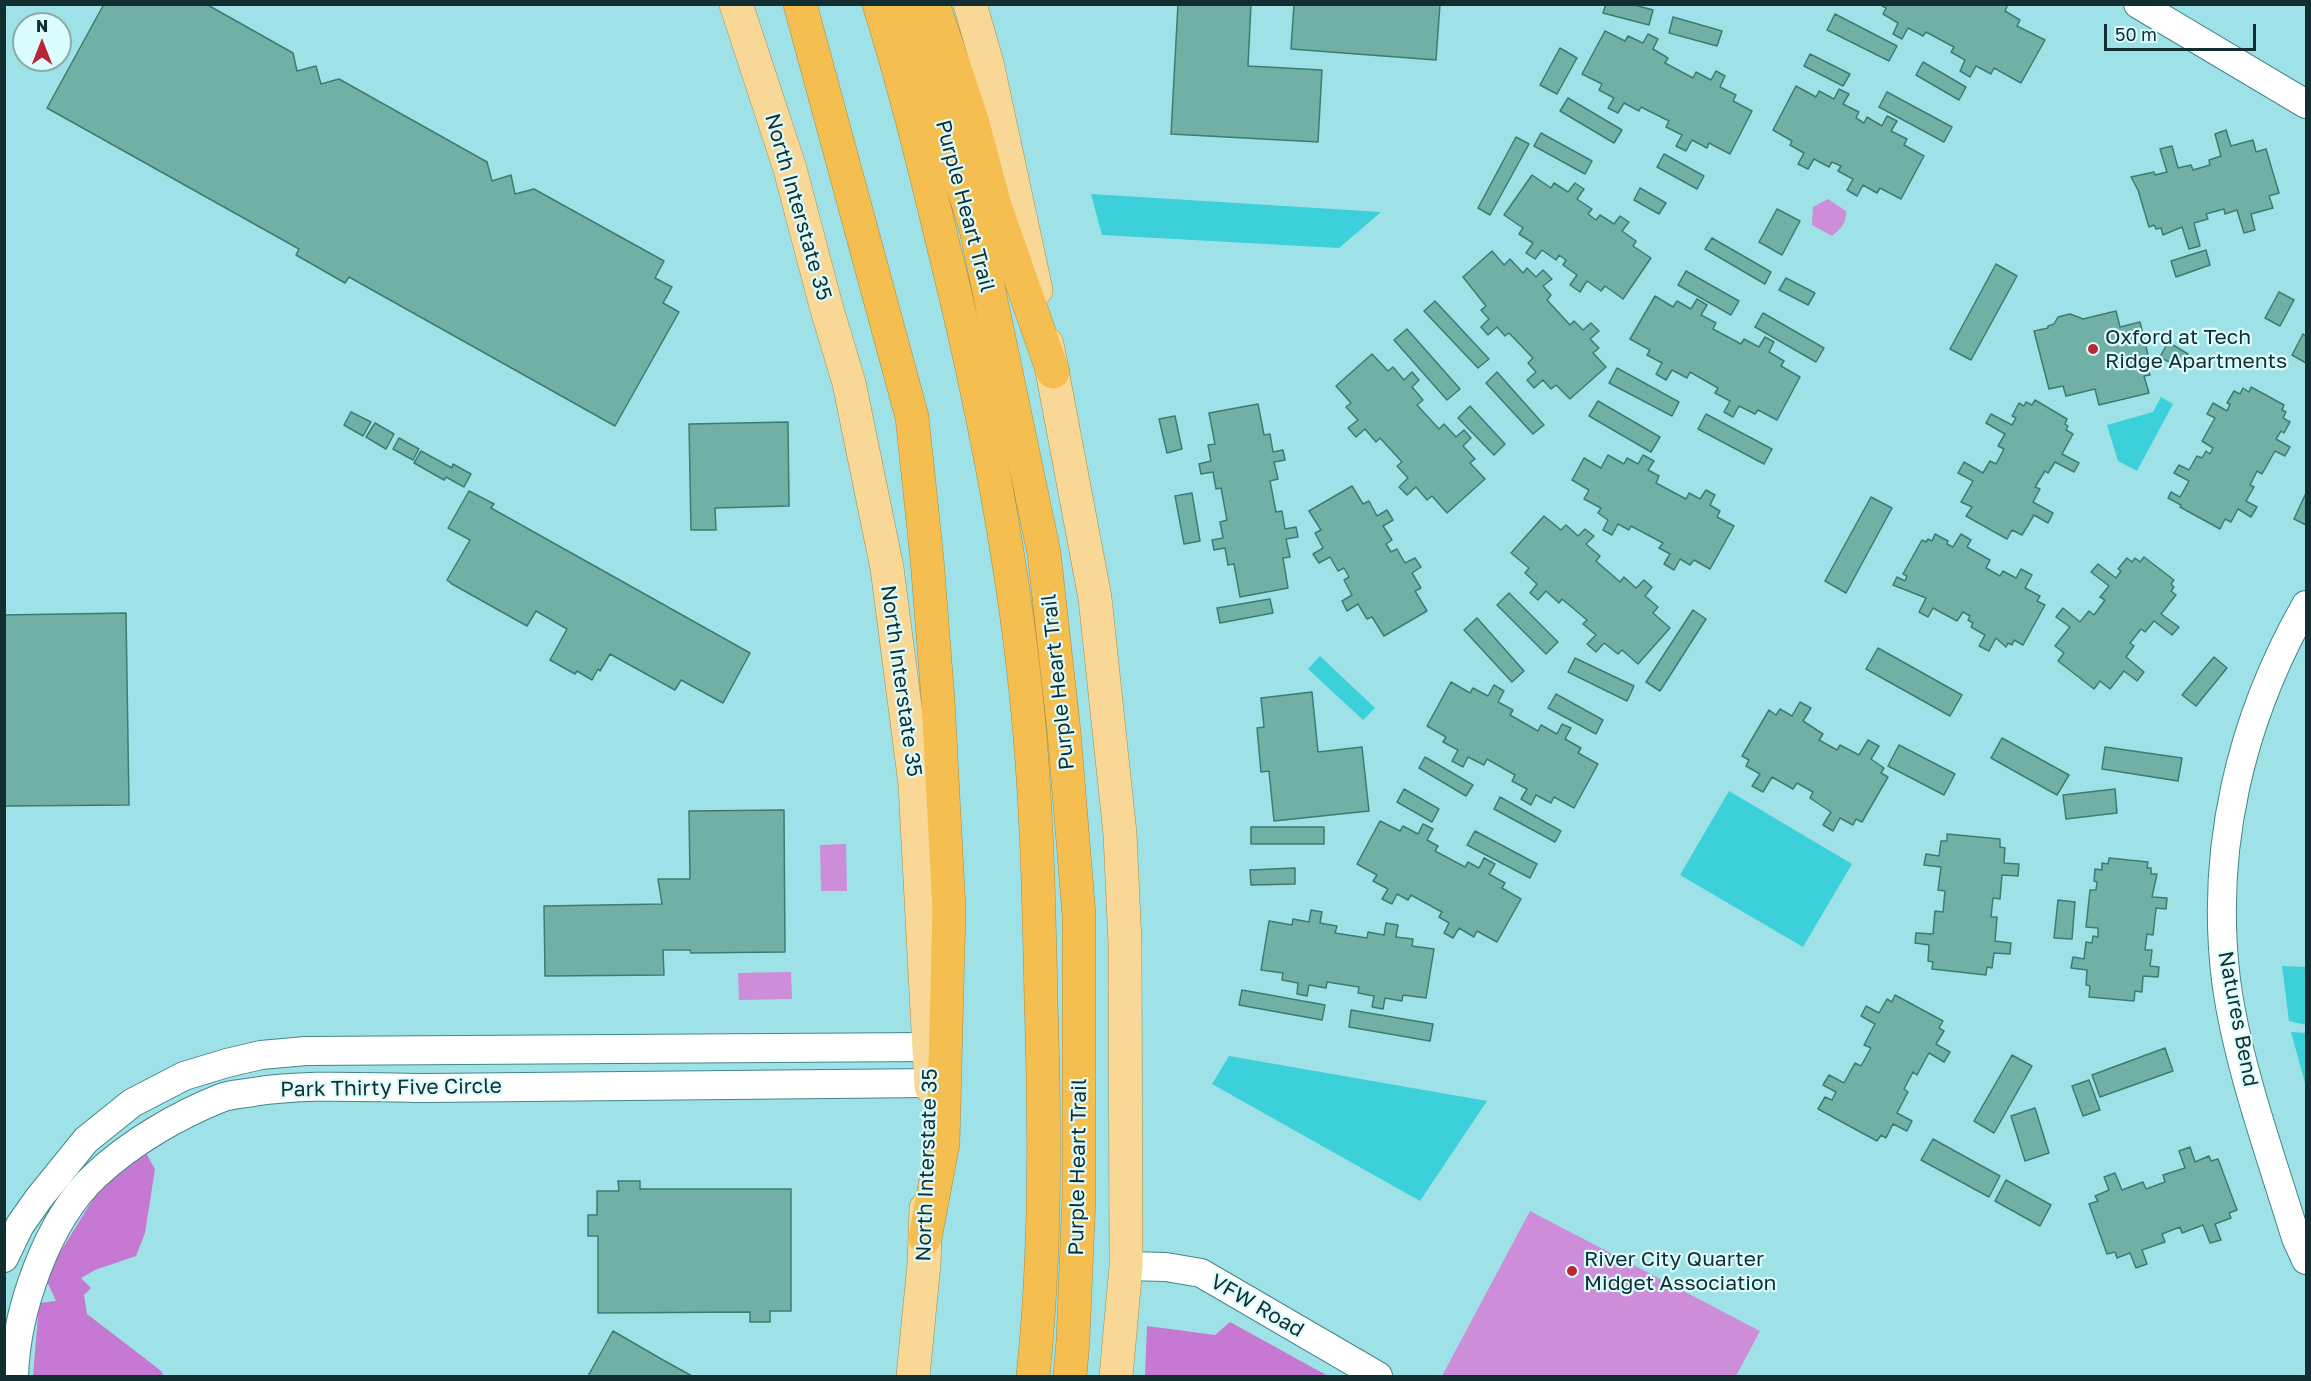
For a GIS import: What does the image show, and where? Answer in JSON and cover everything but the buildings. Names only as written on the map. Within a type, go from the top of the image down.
[{"type":"highway","points":[[800,4],[912,417],[926,547],[939,712],[949,910],[943,1143],[925,1238]]},
{"type":"highway","name":"Purple Heart Trail","points":[[879,4],[903,78],[970,354],[1014,592],[1027,705],[1039,915],[1045,1187],[1033,1377]]},
{"type":"highway","name":"Purple Heart Trail","points":[[907,4],[976,230],[1046,575],[1064,732],[1079,915],[1079,1197],[1074,1340],[1070,1377]]},
{"type":"highway","points":[[933,4],[972,120],[995,206],[1053,372]]},
{"type":"main road","name":"North Interstate 35","points":[[736,4],[790,169],[849,383],[886,568],[915,784],[932,1083],[925,1238],[913,1377]]},
{"type":"main road","points":[[970,4],[987,63],[1053,372],[1095,598],[1120,834],[1125,944],[1126,1266],[1116,1377]]},
{"type":"street","points":[[2138,4],[2307,104]]},
{"type":"street","name":"Natures Bend","points":[[2307,605],[2283,645],[2257,709],[2236,777],[2225,844],[2221,920],[2226,981],[2242,1059],[2296,1238],[2307,1260]]},
{"type":"street","name":"Park Thirty Five Circle","points":[[4,1258],[20,1225],[86,1140],[132,1103],[184,1076],[261,1054],[306,1051],[929,1047]]},
{"type":"street","name":"Park Thirty Five Circle","points":[[11,1375],[17,1340],[37,1269],[49,1241],[71,1206],[95,1175],[151,1133],[223,1097],[286,1087],[434,1088],[932,1083]]},
{"type":"street","name":"VFW Road","points":[[1126,1266],[1166,1267],[1201,1273],[1378,1377]]},
{"type":"shaded area","points":[[1828,199],[1846,211],[1843,225],[1832,236],[1812,225],[1813,207]]},
{"type":"shaded area","points":[[846,844],[847,891],[821,891],[820,845]]},
{"type":"shaded area","points":[[791,972],[792,999],[739,1000],[738,973]]},
{"type":"shaded area","points":[[146,1153],[155,1169],[145,1233],[136,1256],[95,1270],[81,1278],[91,1288],[84,1295],[87,1314],[160,1370],[164,1376],[33,1376],[39,1303],[56,1301],[45,1277],[98,1191]]},
{"type":"shaded area","name":"River City Quarter Midget Association","points":[[1530,1211],[1760,1331],[1736,1376],[1442,1376]]},
{"type":"shaded area","points":[[1230,1322],[1328,1376],[1145,1376],[1147,1326],[1215,1335]]},
{"type":"water","points":[[1091,194],[1381,212],[1339,248],[1102,235]]},
{"type":"water","points":[[2161,397],[2173,404],[2137,471],[2118,461],[2107,425],[2153,412]]},
{"type":"water","points":[[1320,656],[1375,708],[1363,720],[1308,669]]},
{"type":"water","points":[[1729,791],[1852,864],[1803,947],[1680,875]]},
{"type":"water","points":[[2282,966],[2306,967],[2306,1025],[2289,1021]]},
{"type":"water","points":[[2291,1032],[2306,1033],[2306,1086],[2305,1083]]},
{"type":"water","points":[[1229,1056],[1487,1101],[1420,1201],[1212,1084]]},
{"type":"place","name":"Oxford at Tech Ridge Apartments","points":[[2093,349]]},
{"type":"place","name":"River City Quarter Midget Association","points":[[1572,1271]]}]
